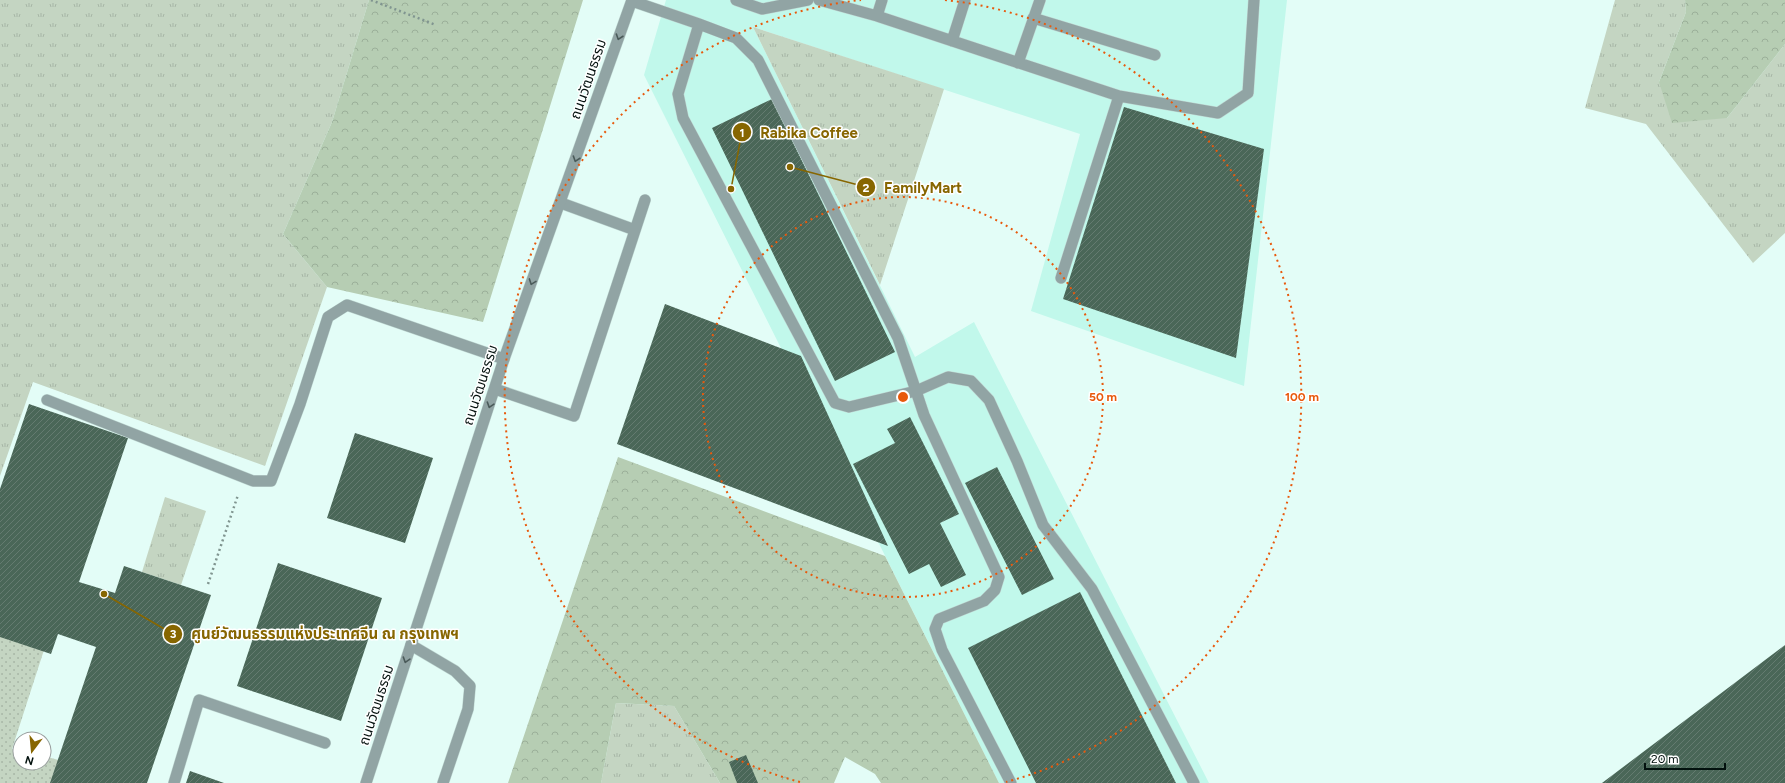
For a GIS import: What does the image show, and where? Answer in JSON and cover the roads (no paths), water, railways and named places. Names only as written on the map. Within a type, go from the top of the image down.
[{"type":"street","points":[[736,0],[762,9],[808,0]]},
{"type":"street","points":[[819,0],[877,16],[1119,96],[1218,113],[1248,92],[1254,0]]},
{"type":"street","points":[[877,16],[882,0]]},
{"type":"street","points":[[952,40],[965,0]]},
{"type":"street","points":[[1018,63],[1040,0]]},
{"type":"street","points":[[632,1],[736,38],[758,60],[898,338],[924,415],[999,577],[995,590],[984,601],[939,619],[935,629],[942,650],[1011,783]]},
{"type":"street","name":"ถนนวัฒนธรรม","points":[[366,783],[504,359],[632,1]]},
{"type":"street","points":[[1033,18],[1155,55]]},
{"type":"street","points":[[699,24],[678,94],[683,118],[835,403],[849,407],[916,391],[948,377],[971,381],[989,400],[1017,461],[1043,525],[1092,588],[1194,783]]},
{"type":"street","points":[[1061,278],[1119,96]]},
{"type":"street","points":[[495,389],[574,416],[644,200]]},
{"type":"street","points":[[561,203],[635,230]]},
{"type":"street","points":[[47,400],[253,481],[271,481],[300,404],[328,317],[347,306],[504,359]]},
{"type":"street","points":[[411,644],[455,671],[470,686],[468,709],[443,783]]},
{"type":"street","points":[[174,783],[199,700],[325,744]]},
{"type":"place","name":"FamilyMart","points":[[790,167]]},
{"type":"place","name":"Rabika Coffee","points":[[731,189]]},
{"type":"place","name":"ศูนย์วัฒนธรรมแห่งประเทศจีน ณ กรุงเทพฯ","points":[[104,594]]}]
